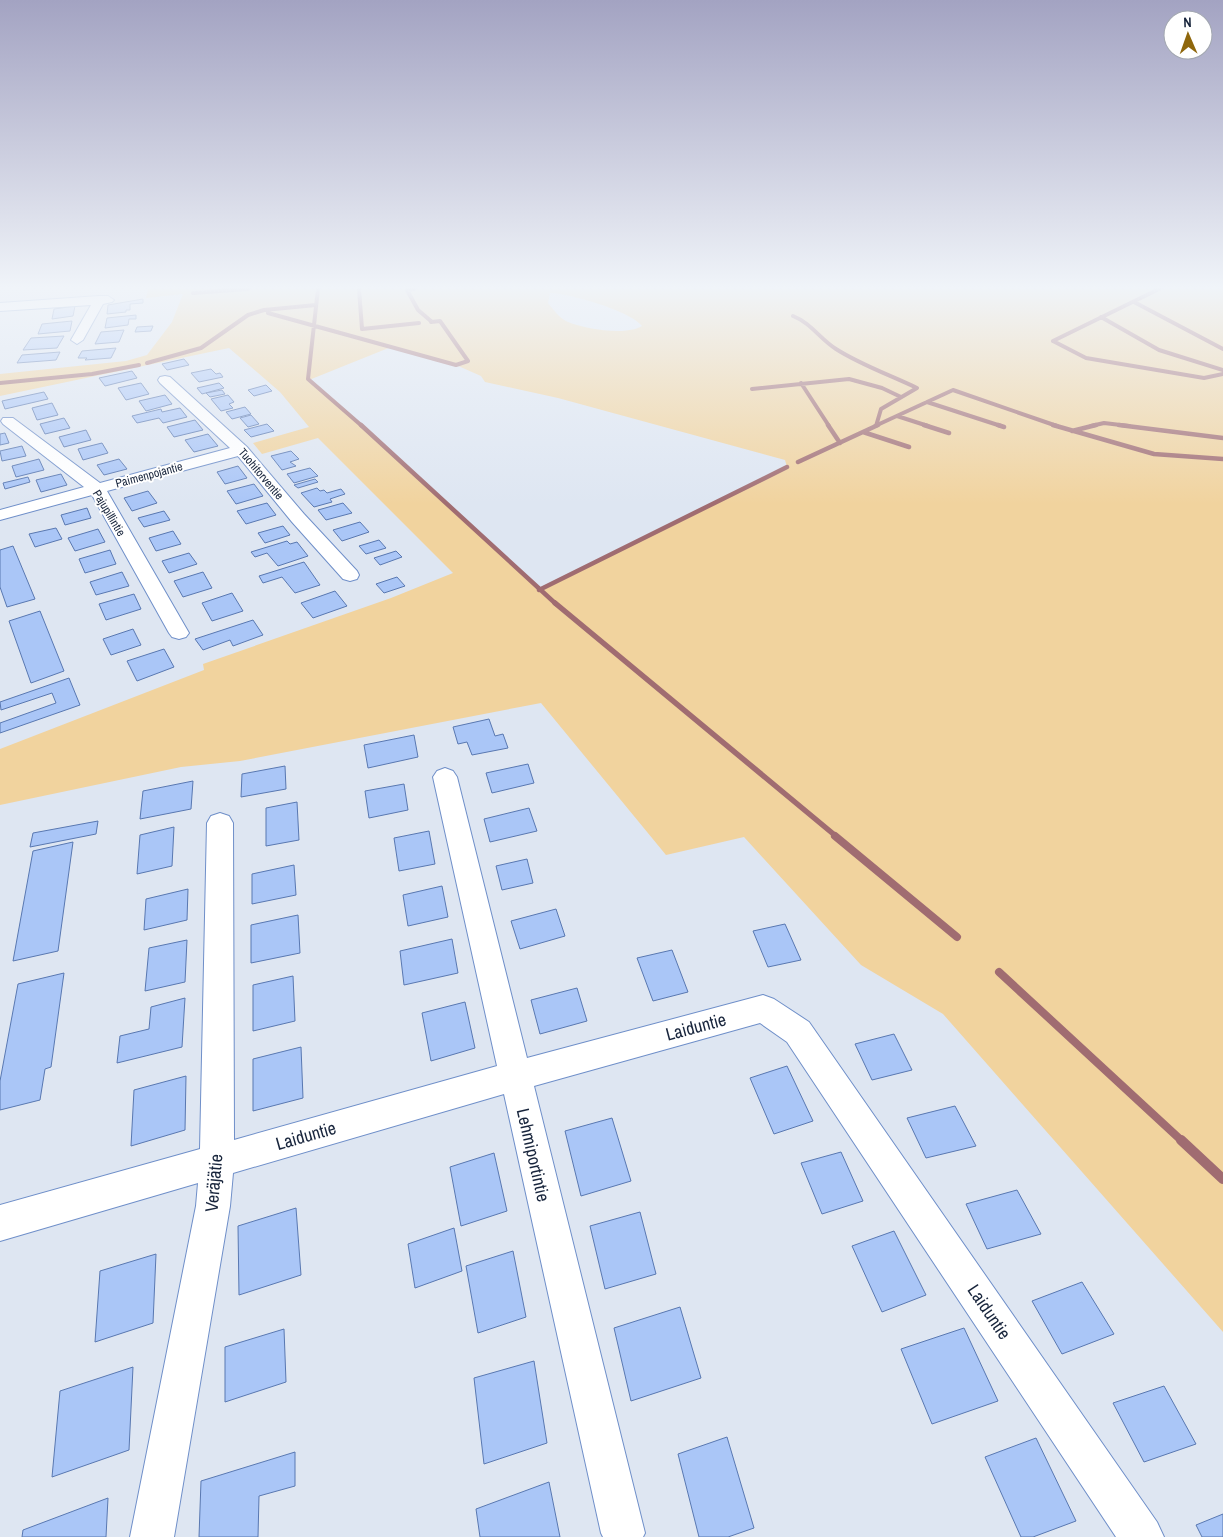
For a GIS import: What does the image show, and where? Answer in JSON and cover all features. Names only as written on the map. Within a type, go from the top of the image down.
[{"type":"street","name":"Tuohitorventie","points":[[165,380],[241,450],[298,518],[350,575]]},
{"type":"street","name":"Pajupillintie","points":[[8,421],[97,489],[179,633]]},
{"type":"street","name":"Paimenpojantie","points":[[0,515],[241,450]]},
{"type":"street","name":"Lehmiportintie","points":[[445,777],[622,1533]]},
{"type":"street","name":"Veräjätie","points":[[152,1537],[213,1206],[217,1162],[220,823]]},
{"type":"street","name":"Laiduntie","points":[[0,1223],[515,1076],[764,1009],[798,1032],[1142,1537]]},
{"type":"shaded area","points":[[126,361],[168,361],[0,396],[0,374]]},
{"type":"shaded area","points":[[244,361],[357,361],[309,380],[368,431],[539,590],[787,467],[785,460],[558,398],[485,382],[481,376],[441,361],[1223,361],[1223,1332],[943,1014],[861,965],[744,837],[666,855],[541,703],[240,761],[181,767],[0,805],[0,749],[204,670],[203,664],[391,598],[453,573],[318,438],[262,454],[253,443],[309,427],[280,392]]},
{"type":"building","points":[[18,361],[47,361],[17,363]]},
{"type":"building","points":[[185,361],[189,365],[167,370],[162,364]]},
{"type":"building","points":[[211,369],[216,374],[220,373],[223,377],[199,382],[191,373]]},
{"type":"building","points":[[132,371],[137,378],[105,386],[99,378]]},
{"type":"building","points":[[141,383],[149,394],[126,400],[118,388]]},
{"type":"building","points":[[219,383],[224,388],[202,394],[197,388]]},
{"type":"building","points":[[266,385],[272,391],[254,396],[248,390]]},
{"type":"building","points":[[222,390],[225,394],[210,397],[206,393]]},
{"type":"building","points":[[44,392],[48,399],[5,409],[2,401]]},
{"type":"building","points":[[165,395],[172,404],[146,411],[139,401]]},
{"type":"building","points":[[228,395],[234,402],[229,404],[233,408],[221,411],[211,399]]},
{"type":"building","points":[[52,403],[58,415],[37,420],[32,408]]},
{"type":"building","points":[[245,407],[251,414],[232,419],[226,412]]},
{"type":"building","points":[[180,408],[187,417],[163,423],[159,418],[137,423],[132,416],[161,409],[162,412]]},
{"type":"building","points":[[251,415],[259,424],[248,427],[240,418]]},
{"type":"building","points":[[64,418],[70,428],[45,434],[40,424]]},
{"type":"building","points":[[195,420],[203,430],[174,437],[167,427]]},
{"type":"building","points":[[267,424],[274,431],[251,437],[244,430]]},
{"type":"building","points":[[86,430],[91,440],[64,447],[59,437]]},
{"type":"building","points":[[5,433],[9,443],[0,445],[0,434]]},
{"type":"building","points":[[208,434],[218,446],[194,452],[185,440]]},
{"type":"building","points":[[102,443],[108,453],[83,460],[78,449]]},
{"type":"building","points":[[22,446],[26,456],[2,461],[0,451]]},
{"type":"building","points":[[291,451],[299,459],[290,462],[296,466],[282,470],[271,456]]},
{"type":"building","points":[[39,459],[44,470],[16,477],[12,466]]},
{"type":"building","points":[[119,459],[127,469],[104,475],[97,465]]},
{"type":"building","points":[[238,466],[247,478],[225,484],[217,472]]},
{"type":"building","points":[[310,468],[318,476],[294,483],[287,474]]},
{"type":"building","points":[[61,474],[67,485],[41,492],[36,480]]},
{"type":"building","points":[[28,477],[30,482],[5,489],[3,483]]},
{"type":"building","points":[[315,479],[318,482],[298,488],[294,485]]},
{"type":"building","points":[[254,484],[263,496],[236,504],[227,491]]},
{"type":"building","points":[[317,488],[327,493],[341,489],[345,494],[330,499],[332,502],[314,507],[301,493]]},
{"type":"building","points":[[148,491],[157,503],[132,511],[124,498]]},
{"type":"building","points":[[267,503],[276,515],[246,524],[237,511]]},
{"type":"building","points":[[343,503],[352,513],[326,520],[318,510]]},
{"type":"building","points":[[87,508],[91,518],[65,525],[61,515]]},
{"type":"building","points":[[164,511],[170,520],[144,527],[138,518]]},
{"type":"building","points":[[360,522],[369,532],[342,541],[333,530]]},
{"type":"building","points":[[283,526],[290,535],[265,543],[258,533]]},
{"type":"building","points":[[56,528],[62,539],[35,547],[29,534]]},
{"type":"building","points":[[98,529],[105,542],[75,551],[68,538]]},
{"type":"building","points":[[173,531],[181,544],[156,551],[149,538]]},
{"type":"building","points":[[379,540],[386,548],[366,554],[359,546]]},
{"type":"building","points":[[287,541],[290,544],[297,542],[308,556],[278,566],[267,553],[255,557],[251,552]]},
{"type":"building","points":[[13,546],[35,599],[7,607],[0,587],[0,550]]},
{"type":"building","points":[[110,550],[116,564],[85,573],[79,559]]},
{"type":"building","points":[[396,551],[402,557],[380,565],[374,558]]},
{"type":"building","points":[[189,553],[197,564],[169,573],[162,561]]},
{"type":"building","points":[[304,562],[320,585],[295,593],[282,577],[263,583],[259,576]]},
{"type":"building","points":[[122,572],[129,586],[96,595],[90,582]]},
{"type":"building","points":[[203,572],[212,588],[183,597],[174,581]]},
{"type":"building","points":[[397,577],[405,586],[384,593],[376,584]]},
{"type":"building","points":[[335,591],[347,606],[313,618],[301,603]]},
{"type":"building","points":[[232,593],[243,611],[212,621],[202,603]]},
{"type":"building","points":[[134,594],[141,609],[106,620],[99,604]]},
{"type":"building","points":[[40,611],[64,671],[31,683],[9,621]]},
{"type":"building","points":[[253,620],[263,635],[233,646],[230,640],[203,650],[195,639]]},
{"type":"building","points":[[133,629],[141,645],[111,655],[103,639]]},
{"type":"building","points":[[164,649],[174,667],[137,681],[127,661]]},
{"type":"building","points":[[69,678],[80,705],[0,733],[0,723],[56,703],[52,693],[1,710],[0,702]]},
{"type":"building","points":[[489,719],[495,736],[503,734],[508,748],[472,755],[467,742],[458,744],[453,727]]},
{"type":"building","points":[[414,735],[418,757],[368,768],[364,745]]},
{"type":"building","points":[[528,764],[534,783],[492,793],[486,773]]},
{"type":"building","points":[[285,766],[286,789],[241,797],[242,774]]},
{"type":"building","points":[[193,781],[191,809],[140,819],[143,791]]},
{"type":"building","points":[[404,784],[408,810],[369,818],[365,791]]},
{"type":"building","points":[[297,802],[299,840],[266,846],[266,808]]},
{"type":"building","points":[[529,808],[537,831],[490,842],[484,819]]},
{"type":"building","points":[[98,821],[96,834],[30,847],[33,833]]},
{"type":"building","points":[[174,827],[172,866],[137,874],[140,835]]},
{"type":"building","points":[[429,831],[435,864],[399,871],[394,838]]},
{"type":"building","points":[[73,842],[58,951],[13,961],[33,851]]},
{"type":"building","points":[[527,859],[533,883],[502,890],[496,866]]},
{"type":"building","points":[[294,865],[296,895],[252,904],[252,874]]},
{"type":"building","points":[[442,886],[448,917],[408,926],[403,895]]},
{"type":"building","points":[[188,889],[187,920],[144,930],[146,899]]},
{"type":"building","points":[[556,909],[565,936],[520,949],[511,921]]},
{"type":"building","points":[[298,915],[300,953],[251,963],[251,925]]},
{"type":"building","points":[[785,924],[801,960],[768,967],[753,931]]},
{"type":"building","points":[[452,939],[458,973],[404,985],[400,951]]},
{"type":"building","points":[[187,940],[185,982],[145,991],[149,948]]},
{"type":"building","points":[[672,950],[688,992],[653,1001],[637,958]]},
{"type":"building","points":[[64,973],[51,1067],[45,1069],[40,1100],[0,1110],[0,1081],[18,984]]},
{"type":"building","points":[[293,976],[295,1021],[253,1031],[253,985]]},
{"type":"building","points":[[577,988],[587,1021],[540,1034],[531,1000]]},
{"type":"building","points":[[185,998],[182,1047],[117,1063],[120,1036],[149,1029],[151,1007]]},
{"type":"building","points":[[465,1002],[475,1048],[431,1061],[422,1013]]},
{"type":"building","points":[[894,1034],[912,1070],[872,1080],[855,1044]]},
{"type":"building","points":[[301,1047],[303,1098],[253,1111],[253,1059]]},
{"type":"building","points":[[787,1066],[813,1121],[774,1134],[750,1078]]},
{"type":"building","points":[[186,1076],[185,1130],[131,1146],[134,1090]]},
{"type":"building","points":[[955,1106],[976,1146],[926,1158],[907,1118]]},
{"type":"building","points":[[612,1118],[631,1181],[581,1196],[565,1131]]},
{"type":"building","points":[[841,1152],[863,1201],[822,1214],[801,1163]]},
{"type":"building","points":[[494,1153],[507,1211],[461,1226],[450,1167]]},
{"type":"building","points":[[1017,1190],[1041,1234],[987,1249],[966,1204]]},
{"type":"building","points":[[296,1208],[301,1275],[239,1295],[238,1226]]},
{"type":"building","points":[[640,1212],[656,1274],[605,1289],[590,1226]]},
{"type":"building","points":[[454,1228],[462,1271],[415,1288],[408,1244]]},
{"type":"building","points":[[894,1231],[926,1295],[882,1312],[852,1246]]},
{"type":"building","points":[[513,1251],[526,1317],[478,1333],[466,1266]]},
{"type":"building","points":[[156,1254],[153,1323],[95,1342],[100,1271]]},
{"type":"building","points":[[1082,1282],[1114,1334],[1062,1354],[1032,1301]]},
{"type":"building","points":[[680,1307],[701,1378],[631,1401],[614,1328]]},
{"type":"building","points":[[964,1328],[998,1401],[932,1424],[901,1349]]},
{"type":"building","points":[[284,1329],[286,1382],[225,1402],[225,1347]]},
{"type":"building","points":[[534,1361],[547,1443],[484,1464],[474,1378]]},
{"type":"building","points":[[133,1367],[129,1450],[52,1477],[60,1391]]},
{"type":"building","points":[[1164,1386],[1196,1444],[1144,1462],[1113,1403]]},
{"type":"building","points":[[727,1437],[754,1528],[728,1537],[699,1537],[678,1454]]},
{"type":"building","points":[[1036,1438],[1076,1521],[1033,1537],[1021,1537],[985,1457]]},
{"type":"building","points":[[295,1452],[295,1486],[259,1496],[258,1537],[199,1537],[201,1481]]},
{"type":"building","points":[[549,1482],[560,1537],[480,1537],[476,1509]]},
{"type":"building","points":[[108,1498],[106,1537],[22,1537],[23,1530]]},
{"type":"building","points":[[1223,1514],[1223,1537],[1202,1537],[1196,1525]]},
{"type":"waterway","points":[[147,363],[155,361]]},
{"type":"waterway","points":[[310,361],[308,379],[362,426]]},
{"type":"waterway","points":[[441,361],[456,365],[468,361]]},
{"type":"waterway","points":[[857,361],[917,388],[881,409],[876,425]]},
{"type":"waterway","points":[[1102,361],[1204,378],[1223,374]]},
{"type":"waterway","points":[[1193,361],[1223,370]]},
{"type":"waterway","points":[[0,383],[92,374],[139,365]]},
{"type":"waterway","points":[[802,384],[849,379],[882,388],[901,397]]},
{"type":"waterway","points":[[752,389],[802,384]]},
{"type":"waterway","points":[[802,384],[829,426]]},
{"type":"waterway","points":[[927,402],[953,390],[1057,426]]},
{"type":"waterway","points":[[876,425],[927,402]]},
{"type":"waterway","points":[[927,402],[1001,426]]},
{"type":"waterway","points":[[897,416],[928,426]]},
{"type":"waterway","points":[[1091,426],[1104,423],[1129,426]]},
{"type":"waterway","points":[[361,425],[540,589]]},
{"type":"waterway","points":[[828,425],[840,443]]},
{"type":"waterway","points":[[924,425],[949,433]]},
{"type":"waterway","points":[[1053,425],[1073,431]]},
{"type":"waterway","points":[[1073,431],[1096,425]]},
{"type":"waterway","points":[[1119,425],[1223,438]]},
{"type":"waterway","points":[[840,443],[876,426]]},
{"type":"waterway","points":[[1073,431],[1154,454],[1223,459]]},
{"type":"waterway","points":[[863,432],[909,447]]},
{"type":"waterway","points":[[798,462],[840,443]]},
{"type":"waterway","points":[[540,589],[787,467]]},
{"type":"waterway","points":[[540,589],[556,604]]},
{"type":"waterway","points":[[555,603],[837,837]]},
{"type":"waterway","points":[[835,836],[957,937]]},
{"type":"waterway","points":[[999,972],[1182,1141]]},
{"type":"waterway","points":[[1181,1140],[1223,1179]]}]
